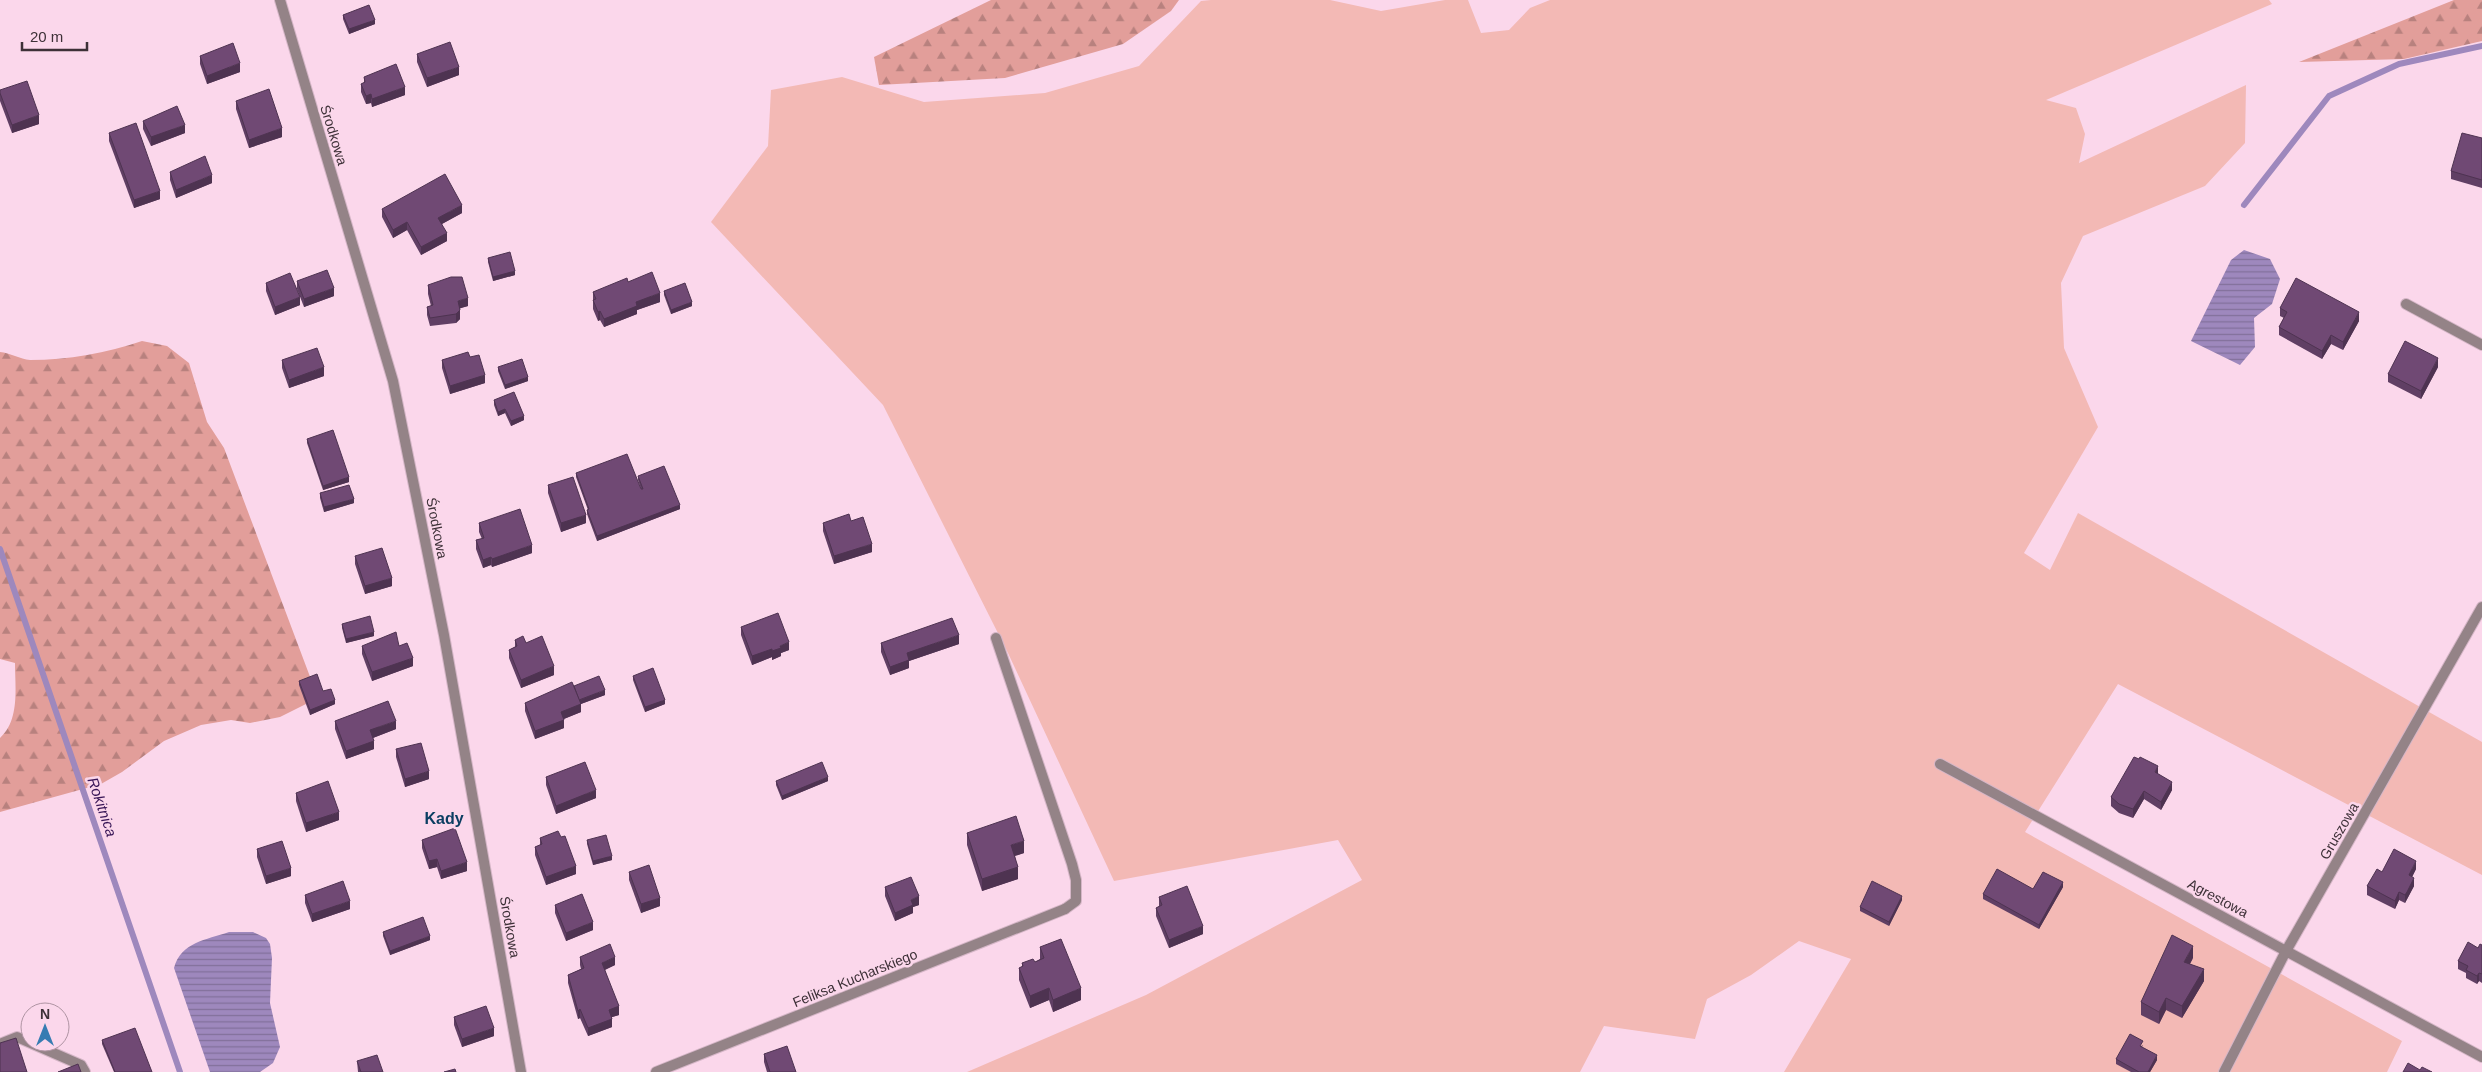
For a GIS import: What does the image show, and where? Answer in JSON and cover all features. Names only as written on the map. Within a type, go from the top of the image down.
[{"type":"street","name":"Środkowa","points":[[280,0],[393,381],[444,635],[521,1072]]},
{"type":"street","points":[[2406,304],[2482,345]]},
{"type":"street","name":"Gruszowa","points":[[2224,1072],[2286,951],[2482,607]]},
{"type":"street","name":"Feliksa Kucharskiego","points":[[656,1072],[1065,909],[1076,901],[1076,880],[1072,864],[996,638]]},
{"type":"street","name":"Agrestowa","points":[[1940,764],[2482,1057]]},
{"type":"street","points":[[0,1044],[17,1038],[81,1065],[85,1072]]},
{"type":"shaded area","points":[[1330,0],[1381,11],[1445,0],[1468,0],[1481,33],[1509,30],[1530,8],[1550,0],[2269,0],[2272,4],[2046,100],[2076,108],[2085,134],[2079,163],[2246,85],[2245,143],[2205,186],[2083,236],[2061,283],[2064,348],[2098,427],[2024,553],[2050,570],[2078,513],[2482,742],[2482,875],[2118,684],[2025,832],[2402,1041],[2387,1072],[1784,1072],[1851,959],[1799,941],[1751,975],[1707,999],[1695,1039],[1604,1026],[1580,1072],[967,1072],[1146,995],[1362,880],[1338,840],[1114,881],[1008,653],[883,405],[711,222],[768,146],[771,90],[842,77],[924,102],[1045,93],[1139,66],[1201,1]]},
{"type":"shaded area","points":[[2244,250],[2270,259],[2280,279],[2272,304],[2254,318],[2255,347],[2240,365],[2191,341],[2231,260]]},
{"type":"shaded area","points":[[229,932],[253,932],[266,938],[270,944],[272,958],[270,1003],[280,1047],[273,1063],[260,1072],[210,1072],[174,968],[177,959],[188,947]]},
{"type":"green space","points":[[991,0],[1179,0],[1171,11],[1123,44],[1005,78],[879,85],[874,57]]},
{"type":"green space","points":[[2454,0],[2482,0],[2482,41],[2404,59],[2299,62]]},
{"type":"green space","points":[[142,341],[167,346],[189,363],[207,422],[224,448],[318,698],[280,717],[250,723],[231,720],[201,725],[164,741],[122,772],[101,784],[0,812],[0,738],[11,722],[16,693],[15,663],[0,659],[0,352],[30,360],[59,359],[115,349]]},
{"type":"building","points":[[369,5],[375,20],[349,29],[343,15]]},
{"type":"building","points":[[450,42],[459,67],[427,78],[417,54]]},
{"type":"building","points":[[233,43],[240,63],[207,76],[200,56]]},
{"type":"building","points":[[396,64],[405,87],[372,99],[371,94],[366,96],[361,84],[365,82],[364,77]]},
{"type":"building","points":[[27,81],[39,115],[12,125],[0,90]]},
{"type":"building","points":[[269,89],[282,128],[249,140],[236,101]]},
{"type":"building","points":[[177,106],[185,125],[151,137],[143,121]]},
{"type":"building","points":[[136,123],[160,191],[134,200],[109,133]]},
{"type":"building","points":[[2462,133],[2482,138],[2482,180],[2451,171]]},
{"type":"building","points":[[205,156],[212,175],[176,190],[170,172]]},
{"type":"building","points":[[445,174],[462,205],[438,218],[447,233],[421,247],[407,222],[393,230],[382,209]]},
{"type":"building","points":[[510,252],[515,271],[493,277],[488,258]]},
{"type":"building","points":[[327,270],[334,288],[304,299],[297,281]]},
{"type":"building","points":[[652,272],[660,293],[636,302],[637,306],[604,319],[600,311],[598,312],[593,300],[596,299],[593,292],[627,278],[628,282]]},
{"type":"building","points":[[290,273],[300,297],[275,307],[266,283]]},
{"type":"building","points":[[451,277],[462,277],[468,298],[458,301],[460,310],[456,314],[430,318],[427,307],[433,305],[428,285]]},
{"type":"building","points":[[2296,278],[2359,312],[2343,342],[2331,335],[2322,351],[2279,327],[2287,312],[2280,308]]},
{"type":"building","points":[[685,283],[692,302],[671,310],[664,291]]},
{"type":"building","points":[[2405,341],[2438,358],[2421,391],[2388,374]]},
{"type":"building","points":[[317,348],[324,367],[289,380],[282,360]]},
{"type":"building","points":[[468,352],[470,357],[479,355],[485,375],[450,386],[442,360]]},
{"type":"building","points":[[522,359],[528,377],[505,385],[498,367]]},
{"type":"building","points":[[514,392],[524,416],[511,421],[505,409],[498,412],[494,400]]},
{"type":"building","points":[[333,430],[349,477],[323,486],[307,439]]},
{"type":"building","points":[[627,454],[641,489],[643,489],[638,476],[664,466],[680,505],[597,536],[576,473]]},
{"type":"building","points":[[573,477],[586,515],[561,523],[548,485]]},
{"type":"building","points":[[349,485],[354,499],[324,507],[320,493]]},
{"type":"building","points":[[520,509],[532,545],[492,559],[491,557],[483,560],[476,540],[484,538],[479,523]]},
{"type":"building","points":[[849,514],[851,521],[863,517],[872,544],[834,556],[823,523]]},
{"type":"building","points":[[382,548],[392,578],[365,586],[355,556]]},
{"type":"building","points":[[778,613],[789,642],[780,646],[781,648],[752,656],[741,627]]},
{"type":"building","points":[[370,616],[374,632],[346,639],[342,624]]},
{"type":"building","points":[[952,618],[959,635],[907,653],[909,660],[890,667],[881,643]]},
{"type":"building","points":[[396,632],[399,646],[407,643],[413,658],[372,672],[362,646]]},
{"type":"building","points":[[523,636],[526,643],[542,636],[554,666],[521,680],[509,650],[517,646],[515,640]]},
{"type":"building","points":[[653,668],[665,700],[645,707],[633,676]]},
{"type":"building","points":[[317,674],[323,691],[331,689],[335,700],[310,710],[299,681]]},
{"type":"building","points":[[599,676],[605,690],[579,700],[574,686]]},
{"type":"building","points":[[572,682],[581,704],[561,712],[564,720],[535,731],[525,703]]},
{"type":"building","points":[[388,701],[396,721],[370,730],[374,741],[346,751],[335,721]]},
{"type":"building","points":[[421,743],[429,771],[405,779],[396,749]]},
{"type":"building","points":[[2134,757],[2139,759],[2140,757],[2158,766],[2155,772],[2172,782],[2161,802],[2144,791],[2133,809],[2119,804],[2111,797]]},
{"type":"building","points":[[585,762],[596,790],[556,806],[546,777]]},
{"type":"building","points":[[822,762],[828,777],[782,796],[776,781]]},
{"type":"building","points":[[328,781],[339,812],[306,823],[296,793]]},
{"type":"building","points":[[1016,816],[1024,841],[1011,845],[1018,867],[982,879],[967,833]]},
{"type":"building","points":[[455,828],[467,862],[441,871],[437,859],[429,861],[422,840]]},
{"type":"building","points":[[558,831],[561,837],[565,836],[576,866],[546,877],[535,847],[542,844],[540,838]]},
{"type":"building","points":[[606,835],[612,856],[593,861],[587,840]]},
{"type":"building","points":[[282,841],[291,868],[266,876],[257,849]]},
{"type":"building","points":[[2394,849],[2416,861],[2409,875],[2414,878],[2407,892],[2405,895],[2399,892],[2395,901],[2367,886],[2377,869],[2382,872]]},
{"type":"building","points":[[649,865],[660,898],[641,904],[629,872]]},
{"type":"building","points":[[1997,869],[2033,889],[2043,872],[2063,882],[2039,925],[1983,894]]},
{"type":"building","points":[[911,877],[919,896],[911,900],[913,905],[895,913],[885,887]]},
{"type":"building","points":[[343,881],[350,901],[312,914],[305,895]]},
{"type":"building","points":[[1872,881],[1902,896],[1889,922],[1860,907]]},
{"type":"building","points":[[1187,886],[1203,926],[1169,940],[1156,908],[1162,905],[1159,897]]},
{"type":"building","points":[[582,894],[593,922],[566,933],[555,905]]},
{"type":"building","points":[[423,917],[430,936],[390,951],[383,932]]},
{"type":"building","points":[[2172,935],[2193,946],[2184,962],[2204,969],[2182,1006],[2166,998],[2159,1012],[2141,1002]]},
{"type":"building","points":[[1061,939],[1081,988],[1053,1000],[1049,988],[1030,996],[1019,968],[1023,966],[1022,963],[1033,959],[1035,962],[1044,958],[1040,947]]},
{"type":"building","points":[[2468,942],[2478,948],[2480,944],[2482,945],[2482,974],[2479,973],[2477,976],[2466,970],[2468,966],[2458,961]]},
{"type":"building","points":[[610,944],[615,957],[602,963],[619,1006],[609,1010],[612,1019],[588,1028],[580,1009],[578,1011],[568,975],[584,968],[580,957]]},
{"type":"building","points":[[486,1006],[494,1028],[462,1039],[454,1017]]},
{"type":"building","points":[[135,1028],[152,1072],[115,1072],[102,1040]]},
{"type":"building","points":[[2130,1034],[2143,1041],[2140,1046],[2157,1055],[2148,1072],[2139,1072],[2116,1059]]},
{"type":"building","points":[[16,1038],[27,1072],[0,1072],[0,1043]]},
{"type":"building","points":[[787,1046],[796,1072],[770,1072],[764,1054]]},
{"type":"building","points":[[377,1055],[383,1072],[361,1072],[357,1061]]},
{"type":"building","points":[[2408,1063],[2420,1070],[2422,1067],[2432,1072],[2403,1072]]},
{"type":"building","points":[[78,1064],[81,1072],[58,1072]]},
{"type":"building","points":[[455,1069],[456,1072],[444,1072]]},
{"type":"waterway","points":[[2244,205],[2329,96],[2399,64],[2482,46]]},
{"type":"waterway","name":"Rokitnica","points":[[0,549],[180,1072]]},
{"type":"district","name":"Kady","points":[[444,818]]}]
